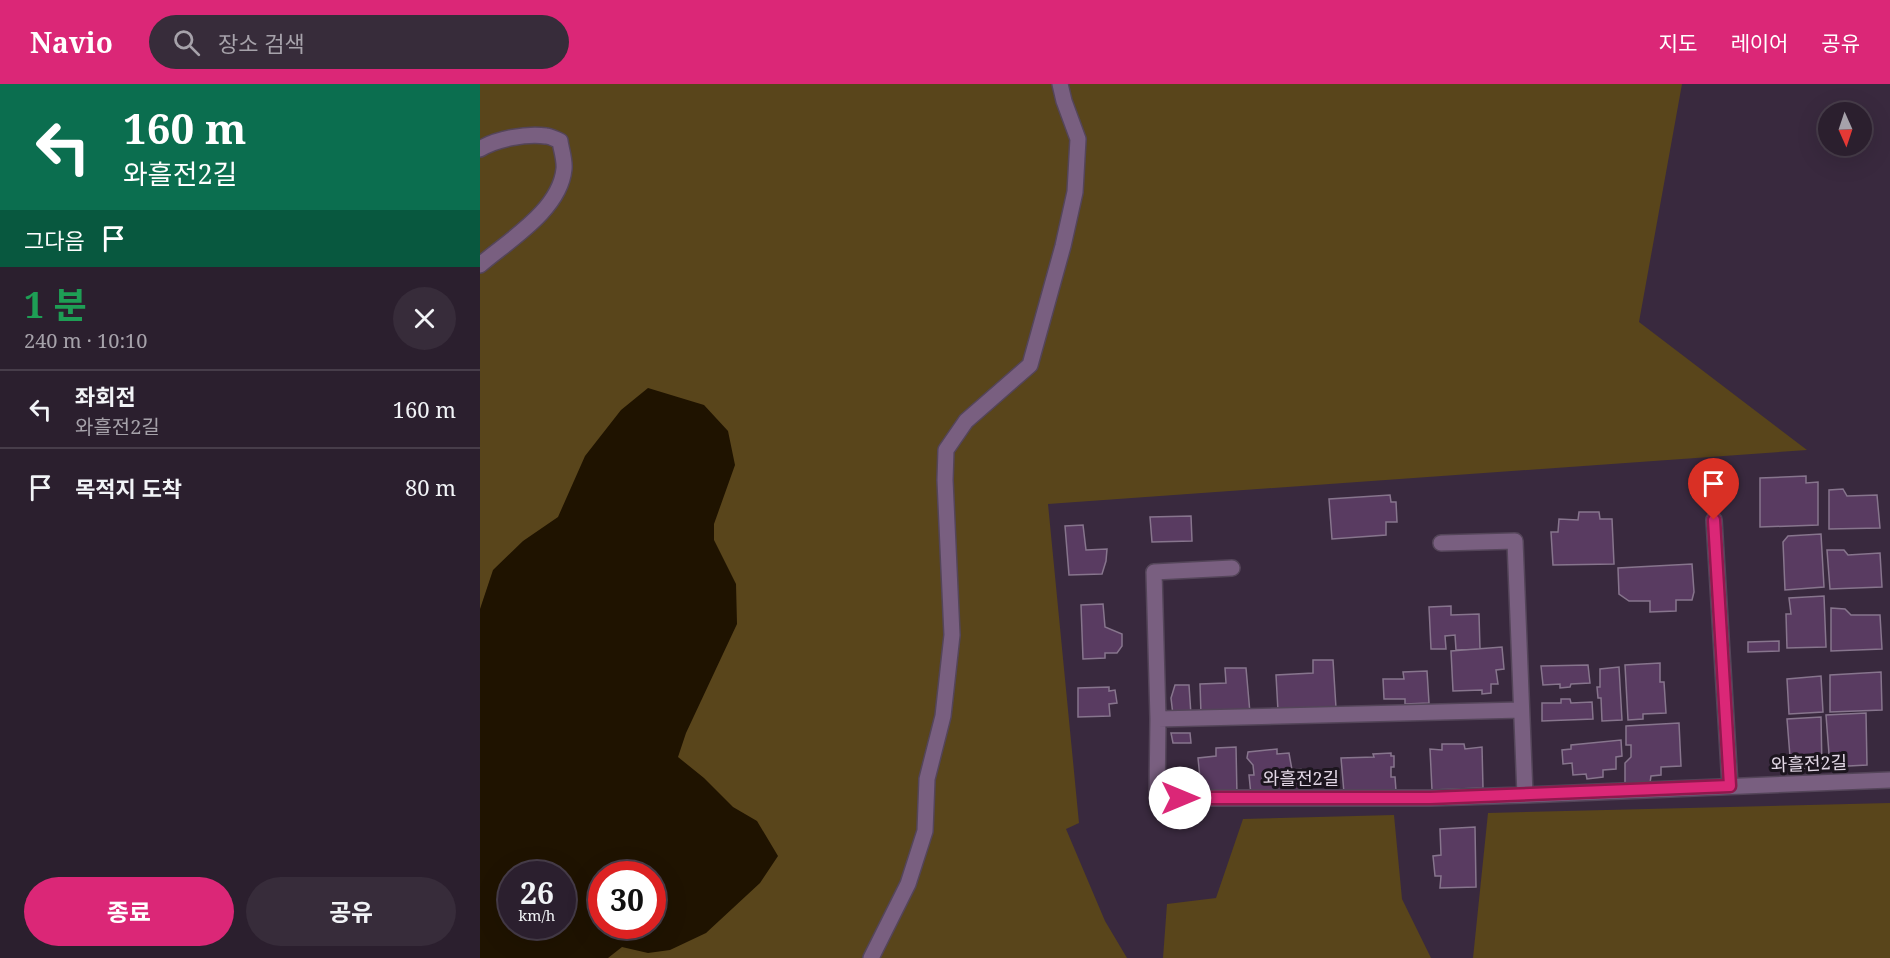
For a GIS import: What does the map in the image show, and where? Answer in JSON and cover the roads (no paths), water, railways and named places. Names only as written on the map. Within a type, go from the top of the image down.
[{"type":"street","points":[[871,958],[908,884],[925,831],[927,779],[943,716],[952,634],[945,480],[946,450],[966,421],[1030,365],[1063,246],[1075,192],[1078,139],[1060,84]]},
{"type":"street","points":[[480,149],[491,142],[547,136],[560,141],[565,167],[560,187],[547,209],[480,265]]},
{"type":"street","points":[[1714,520],[1730,786]]},
{"type":"street","points":[[1441,543],[1515,541],[1525,795]]},
{"type":"street","name":"와흘전2길","points":[[1232,568],[1154,572],[1158,719],[1157,798],[1430,798],[1890,780]]},
{"type":"street","points":[[1158,719],[1521,710]]}]
